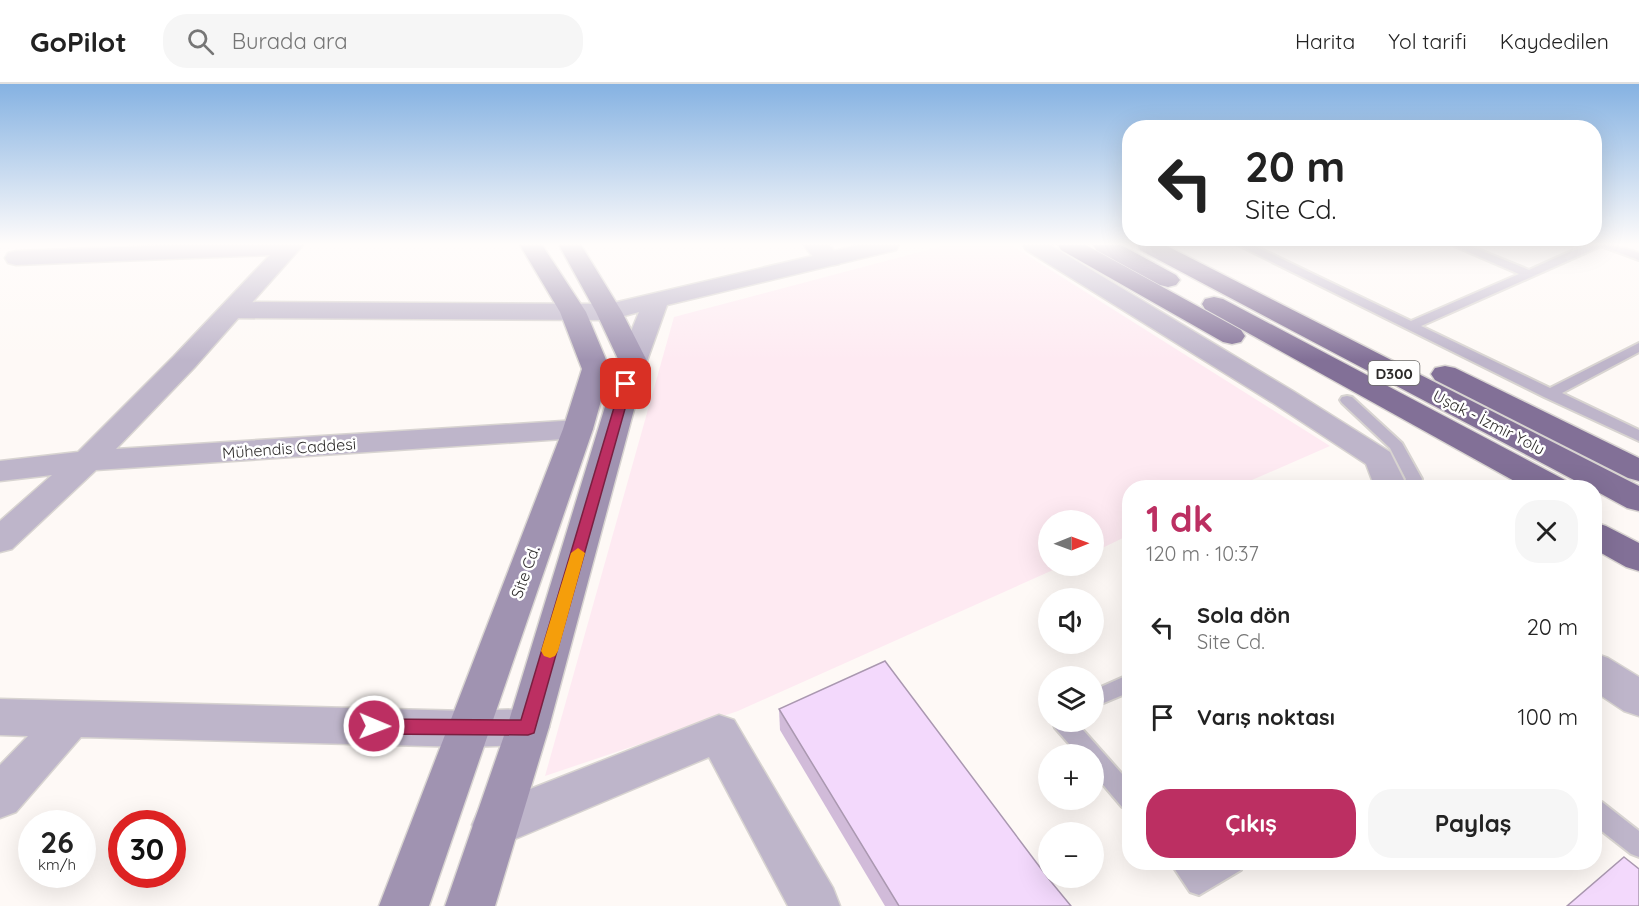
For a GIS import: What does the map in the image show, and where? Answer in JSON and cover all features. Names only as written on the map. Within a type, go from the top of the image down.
[{"type":"highway","points":[[1138,283],[1494,480]]},
{"type":"highway","name":"Uşak - İzmir Yolu","points":[[1175,283],[1539,480]]},
{"type":"highway","name":"Uşak - İzmir Yolu","points":[[1222,283],[1600,480]]},
{"type":"highway","points":[[1262,283],[1639,471]]},
{"type":"highway","name":"Uşak - İzmir Yolu","points":[[1602,481],[1639,500]]},
{"type":"highway","points":[[1602,514],[1639,534]]},
{"type":"highway","points":[[1602,538],[1639,558]]},
{"type":"main road","name":"Site Cd.","points":[[405,906],[467,729],[578,429],[596,369],[573,312],[555,283]]},
{"type":"main road","points":[[470,906],[528,727],[633,361],[592,283]]},
{"type":"street","points":[[0,540],[87,460],[257,283]]},
{"type":"street","points":[[232,310],[609,312],[656,302],[718,283]]},
{"type":"street","points":[[1097,283],[1283,397],[1379,459],[1388,480]]},
{"type":"street","points":[[633,361],[656,302]]},
{"type":"street","name":"Mühendis Caddesi","points":[[0,471],[87,460],[578,429]]},
{"type":"street","points":[[1602,674],[1639,699]]},
{"type":"street","points":[[0,717],[467,729],[528,727]]},
{"type":"street","points":[[0,797],[71,719]]},
{"type":"street","points":[[496,825],[719,733],[815,906]]},
{"type":"lane","points":[[1323,283],[1639,436]]},
{"type":"lane","points":[[1410,326],[1504,283]]},
{"type":"lane","points":[[1549,394],[1639,347]]},
{"type":"lane","points":[[1347,400],[1397,446],[1414,480]]},
{"type":"lane","points":[[1104,694],[1122,686]]},
{"type":"lane","points":[[1072,732],[1082,744]]},
{"type":"lane","points":[[1104,770],[1122,791]]},
{"type":"lane","points":[[1602,816],[1639,846]]},
{"type":"lane","points":[[1188,870],[1199,883],[1219,870]]},
{"type":"shaded area","points":[[801,283],[1072,283],[1330,446],[1252,480],[1122,480],[1122,538],[1104,547],[1104,510],[1038,510],[1040,576],[738,711],[545,776],[674,317]]},
{"type":"building","points":[[885,661],[1038,865],[1038,888],[1056,888],[1071,906],[899,906],[779,709]]},
{"type":"building","points":[[1624,857],[1639,869],[1639,906],[1567,906]]},
{"type":"slow traffic","points":[[550,651],[578,553]]},
{"type":"route","points":[[374,726],[467,729],[528,727],[626,384]]}]
